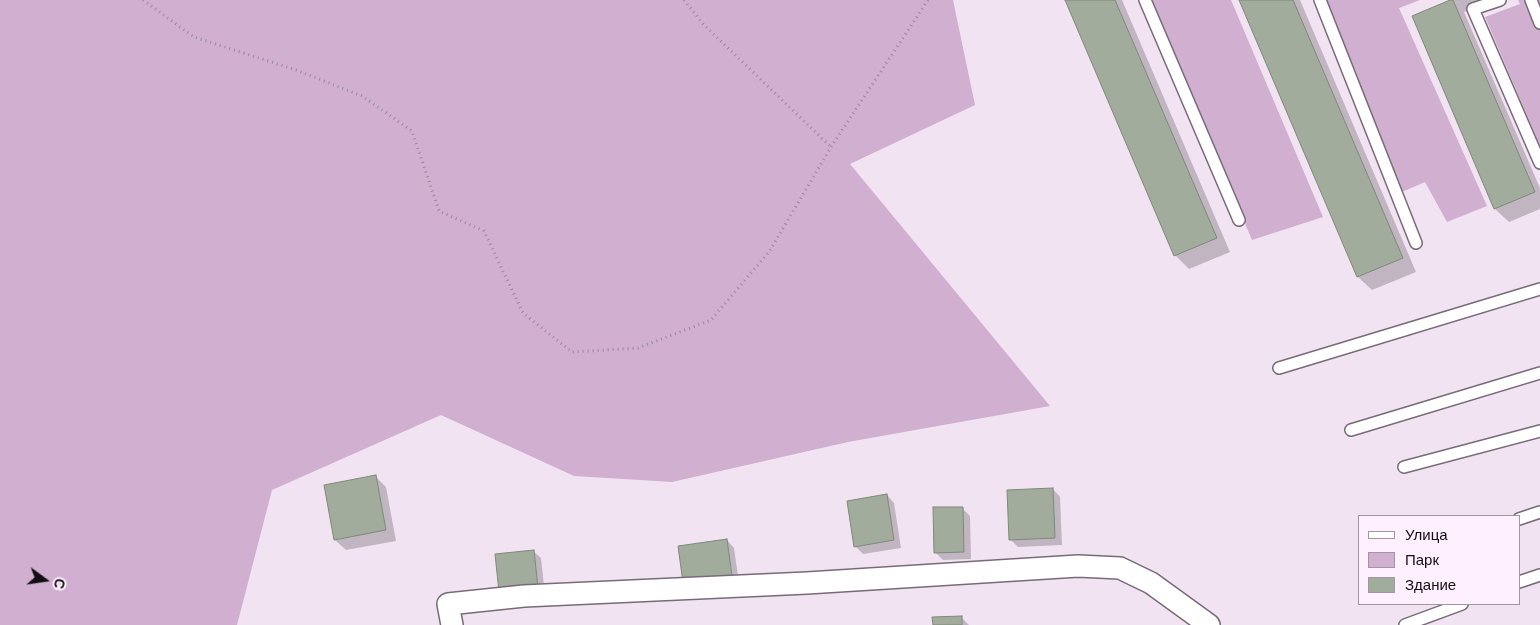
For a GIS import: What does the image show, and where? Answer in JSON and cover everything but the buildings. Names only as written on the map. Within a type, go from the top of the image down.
[{"type":"street","points":[[452,625],[448,604],[524,596],[808,584],[1078,566],[1120,568],[1152,583],[1209,625]]},
{"type":"lane","points":[[1146,0],[1239,220]]},
{"type":"lane","points":[[1320,0],[1416,242]]},
{"type":"lane","points":[[1500,0],[1473,9],[1540,163]]},
{"type":"lane","points":[[1530,0],[1540,23]]},
{"type":"lane","points":[[1279,368],[1540,290]]},
{"type":"lane","points":[[1351,430],[1540,373]]},
{"type":"lane","points":[[1404,467],[1540,431]]},
{"type":"lane","points":[[1520,520],[1540,512]]},
{"type":"lane","points":[[1520,582],[1540,574]]},
{"type":"lane","points":[[1405,625],[1459,605]]},
{"type":"path","points":[[143,0],[194,37],[296,70],[362,96],[412,131],[440,211],[484,231],[523,313],[572,352],[638,348],[711,320],[769,252],[830,147],[928,0]]},
{"type":"path","points":[[684,0],[704,24],[830,147]]},
{"type":"green space","points":[[0,0],[953,0],[975,105],[850,164],[1050,406],[848,442],[672,482],[574,476],[441,415],[272,490],[237,625],[0,625]]},
{"type":"green space","points":[[1150,0],[1231,0],[1323,217],[1252,240]]},
{"type":"green space","points":[[1321,0],[1420,0],[1399,8],[1487,206],[1447,222],[1425,182],[1402,192]]},
{"type":"green space","points":[[1518,0],[1540,0],[1540,146],[1485,17],[1520,4]]}]
